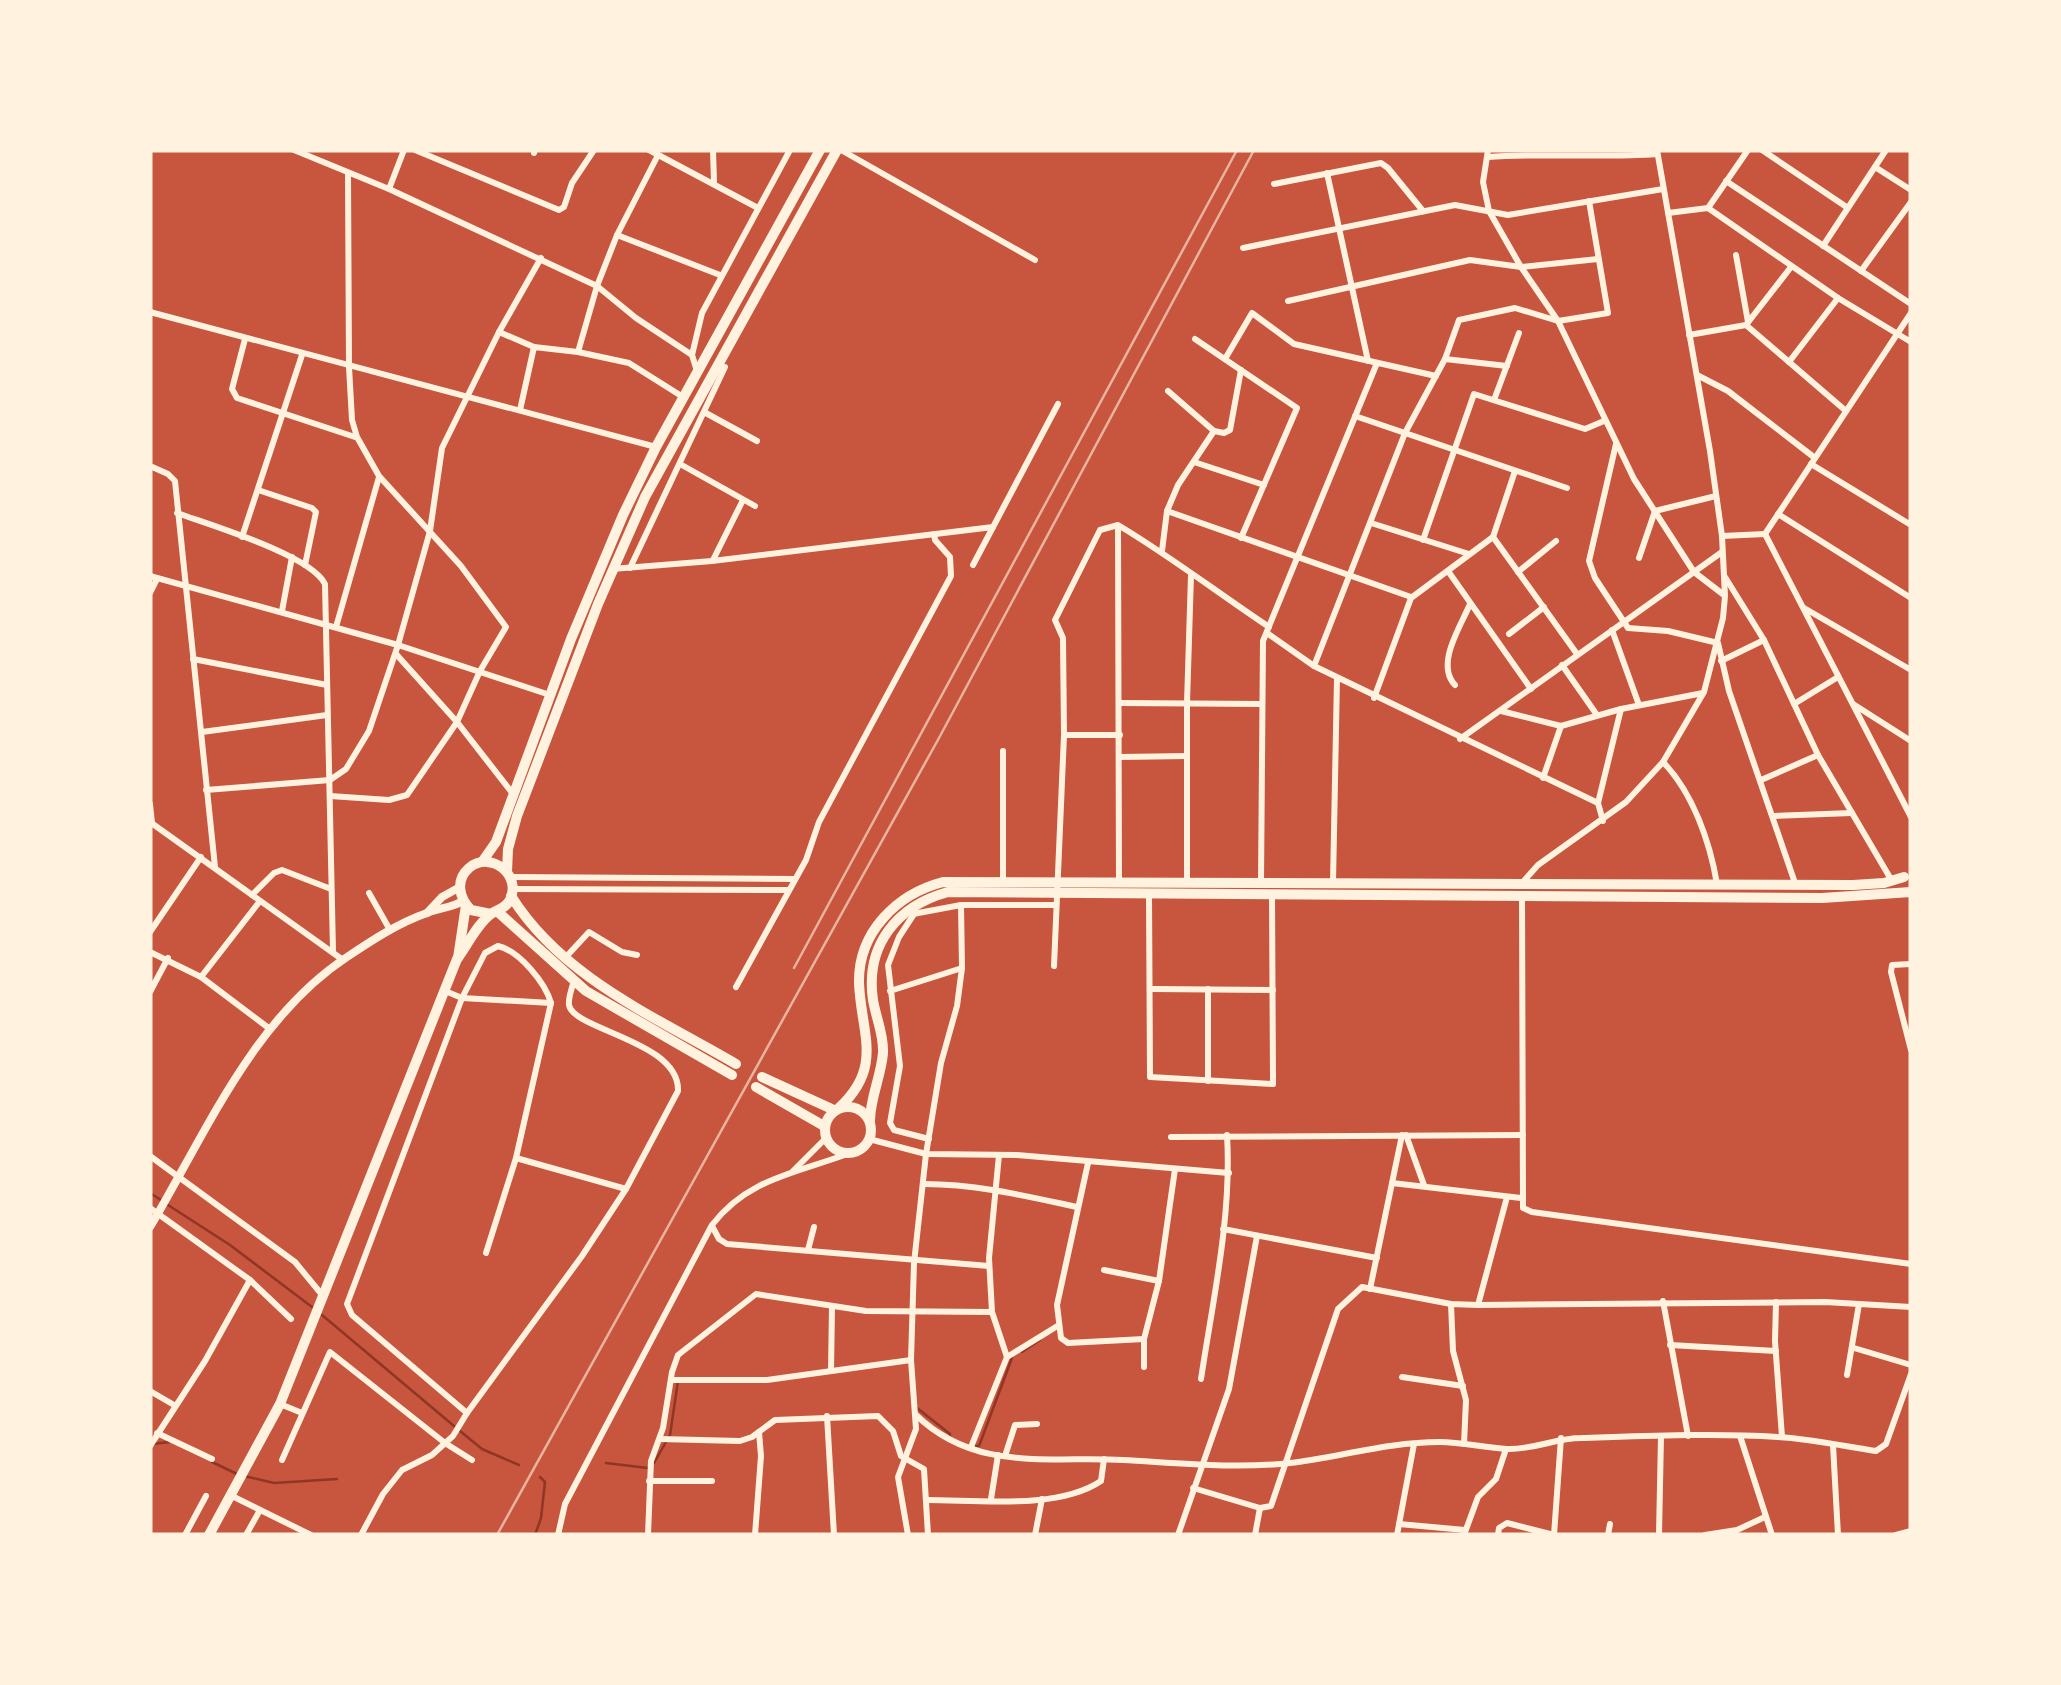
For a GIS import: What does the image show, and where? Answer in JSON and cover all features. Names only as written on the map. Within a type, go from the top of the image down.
[{"type":"main road","points":[[209,1535],[280,1404],[313,1325],[458,959],[464,903],[460,886],[467,870],[482,862],[496,842],[602,563],[656,446],[820,150]]},
{"type":"main road","points":[[464,903],[477,913],[494,913],[574,981],[614,1008],[734,1070],[590,979],[540,936],[512,892],[508,849],[517,816],[612,569],[672,442],[839,150]]},
{"type":"main road","points":[[482,862],[498,864],[508,874]]},
{"type":"main road","points":[[870,1122],[857,1108],[836,1109],[759,1082],[825,1132],[838,1151],[850,1153],[861,1149],[869,1139],[870,1122],[871,1100],[883,1055],[872,971],[884,934],[931,897],[948,892],[1272,894],[1796,885],[1898,879],[1911,866]]},
{"type":"main road","points":[[1898,879],[1911,891]]},
{"type":"main road","points":[[825,1132],[836,1109],[860,1083],[868,1055],[859,982],[860,964],[872,932],[897,903],[929,886],[1002,881],[1056,893],[1120,883],[1332,883],[1822,898],[1911,891]]},
{"type":"main road","points":[[458,959],[512,892]]},
{"type":"street","points":[[294,150],[389,189],[597,286],[692,356]]},
{"type":"street","points":[[389,189],[404,150]]},
{"type":"street","points":[[415,150],[559,210],[564,208],[572,183],[594,150]]},
{"type":"street","points":[[649,150],[758,208]]},
{"type":"street","points":[[713,150],[714,184]]},
{"type":"street","points":[[697,372],[692,356],[696,330],[720,276],[787,153],[773,150]]},
{"type":"street","points":[[839,150],[1035,260]]},
{"type":"street","points":[[1708,208],[1748,150]]},
{"type":"street","points":[[1762,150],[1848,208]]},
{"type":"street","points":[[1823,246],[1886,150]]},
{"type":"street","points":[[1726,596],[1694,572],[1655,511],[1604,421],[1558,322],[1488,211],[1484,182],[1488,153],[1603,158],[1657,152],[1716,496],[1726,596],[1704,692],[1663,762],[1603,822],[1538,864],[1521,889],[1521,1198],[1527,1212],[1911,1264]]},
{"type":"street","points":[[578,352],[617,235],[658,155]]},
{"type":"street","points":[[1274,184],[1381,163],[1423,211]]},
{"type":"street","points":[[1875,166],[1911,190]]},
{"type":"street","points":[[330,796],[389,800],[407,795],[458,722],[480,672],[505,632],[505,622],[379,476],[357,438],[349,367],[348,173]]},
{"type":"street","points":[[1326,174],[1368,361]]},
{"type":"street","points":[[1726,181],[1911,304]]},
{"type":"street","points":[[1242,248],[1454,205],[1508,215],[1664,188]]},
{"type":"street","points":[[1314,666],[1405,433],[1445,359],[1459,320],[1515,308],[1558,322],[1608,314],[1588,201]]},
{"type":"street","points":[[1861,271],[1911,202]]},
{"type":"street","points":[[1668,214],[1708,208],[1791,267],[1911,342]]},
{"type":"street","points":[[617,235],[720,276]]},
{"type":"street","points":[[1736,255],[1747,323],[1846,411]]},
{"type":"street","points":[[206,790],[330,780],[346,769],[364,744],[397,649],[430,531],[440,455],[499,332],[542,258]]},
{"type":"street","points":[[1288,302],[1470,260],[1550,267],[1598,260]]},
{"type":"street","points":[[1689,335],[1747,323],[1791,267]]},
{"type":"street","points":[[1789,362],[1838,298]]},
{"type":"street","points":[[150,312],[656,446]]},
{"type":"street","points":[[1225,359],[1252,313],[1294,344],[1436,376]]},
{"type":"street","points":[[1765,534],[1911,313]]},
{"type":"street","points":[[499,332],[534,346],[629,363],[683,397]]},
{"type":"street","points":[[1494,400],[1519,334]]},
{"type":"street","points":[[245,339],[234,394],[357,438]]},
{"type":"street","points":[[1195,339],[1297,408],[1241,538]]},
{"type":"street","points":[[520,410],[534,346]]},
{"type":"street","points":[[242,537],[302,355]]},
{"type":"street","points":[[1445,359],[1507,366]]},
{"type":"street","points":[[1261,883],[1263,642],[1377,363]]},
{"type":"street","points":[[630,568],[725,367]]},
{"type":"street","points":[[1168,391],[1214,432],[1224,434],[1230,430],[1240,370]]},
{"type":"street","points":[[1696,374],[1728,391],[1813,461],[1911,526]]},
{"type":"street","points":[[1423,540],[1474,394],[1585,430],[1604,421]]},
{"type":"street","points":[[973,565],[1058,404]]},
{"type":"street","points":[[704,412],[758,440]]},
{"type":"street","points":[[1355,416],[1566,488]]},
{"type":"street","points":[[1162,551],[1167,511],[1214,432]]},
{"type":"street","points":[[1616,444],[1589,561],[1595,578],[1628,628],[1668,631],[1718,644]]},
{"type":"street","points":[[1193,462],[1264,485]]},
{"type":"street","points":[[680,464],[755,506]]},
{"type":"street","points":[[150,466],[175,481],[215,868]]},
{"type":"street","points":[[1374,698],[1411,598],[1493,537],[1515,471]]},
{"type":"street","points":[[336,627],[379,476]]},
{"type":"street","points":[[258,490],[316,512],[304,564]]},
{"type":"street","points":[[1655,511],[1716,496]]},
{"type":"street","points":[[712,561],[744,500]]},
{"type":"street","points":[[1167,511],[1411,598]]},
{"type":"street","points":[[1638,558],[1655,511]]},
{"type":"street","points":[[177,513],[292,557],[318,572],[325,584],[333,951]]},
{"type":"street","points":[[1778,514],[1911,598]]},
{"type":"street","points":[[1371,522],[1470,554]]},
{"type":"street","points":[[1118,525],[1120,883]]},
{"type":"street","points":[[1054,966],[1064,734],[1063,638],[1055,620],[1100,530],[1118,525],[1162,551],[1314,666],[1598,803]]},
{"type":"street","points":[[612,569],[993,528]]},
{"type":"street","points":[[736,987],[951,576],[950,557],[934,534]]},
{"type":"street","points":[[1722,536],[1765,534]]},
{"type":"street","points":[[1765,534],[1911,817]]},
{"type":"street","points":[[1493,537],[1578,654]]},
{"type":"street","points":[[1518,572],[1556,541]]},
{"type":"street","points":[[1460,739],[1723,551]]},
{"type":"street","points":[[282,612],[292,557]]},
{"type":"street","points":[[1448,571],[1531,689]]},
{"type":"street","points":[[1188,883],[1191,575]]},
{"type":"street","points":[[1724,576],[1764,640],[1818,754],[1852,813],[1898,879]]},
{"type":"street","points":[[150,593],[154,577],[184,584],[327,624],[550,695]]},
{"type":"street","points":[[1455,684],[1448,677],[1446,663],[1470,603]]},
{"type":"street","points":[[1509,634],[1544,607]]},
{"type":"street","points":[[1803,608],[1911,670]]},
{"type":"street","points":[[1612,630],[1639,705]]},
{"type":"street","points":[[1721,661],[1764,640]]},
{"type":"street","points":[[1718,644],[1796,885]]},
{"type":"street","points":[[397,649],[513,794]]},
{"type":"street","points":[[193,659],[327,685]]},
{"type":"street","points":[[1562,664],[1597,715]]},
{"type":"street","points":[[1794,704],[1838,677]]},
{"type":"street","points":[[1332,883],[1337,678]]},
{"type":"street","points":[[1501,711],[1560,726],[1704,692]]},
{"type":"street","points":[[1120,703],[1262,704]]},
{"type":"street","points":[[1852,704],[1911,741]]},
{"type":"street","points":[[1603,822],[1598,803],[1621,709]]},
{"type":"street","points":[[202,732],[327,716]]},
{"type":"street","points":[[1543,778],[1560,726]]},
{"type":"street","points":[[1064,734],[1120,735]]},
{"type":"street","points":[[1002,881],[1004,752]]},
{"type":"street","points":[[1761,780],[1818,754]]},
{"type":"street","points":[[1120,757],[1187,756]]},
{"type":"street","points":[[1663,762],[1682,786],[1699,822],[1717,884]]},
{"type":"street","points":[[150,804],[151,823],[342,960]]},
{"type":"street","points":[[1774,816],[1852,813]]},
{"type":"street","points":[[150,932],[200,858]]},
{"type":"street","points":[[252,896],[282,870],[331,889]]},
{"type":"street","points":[[508,874],[795,879]]},
{"type":"street","points":[[427,912],[460,886]]},
{"type":"street","points":[[512,892],[790,890]]},
{"type":"street","points":[[368,893],[390,930]]},
{"type":"street","points":[[928,1139],[894,1130],[890,1124],[900,1066],[888,965],[910,913],[1056,893]]},
{"type":"street","points":[[1149,894],[1150,1077],[1274,1084],[1272,894]]},
{"type":"street","points":[[201,977],[260,902]]},
{"type":"street","points":[[150,1226],[270,1029],[306,991],[342,960],[390,930],[427,912],[464,903]]},
{"type":"street","points":[[908,1535],[898,1486],[903,1458],[915,1432],[911,1313],[928,1139],[962,968],[961,905]]},
{"type":"street","points":[[564,959],[590,932],[622,952],[637,955]]},
{"type":"street","points":[[467,1413],[352,1315],[347,1304],[462,998],[485,953],[498,946],[510,950],[531,971],[548,992],[551,1003],[516,1158],[486,1253]]},
{"type":"street","points":[[150,952],[201,977],[270,1029]]},
{"type":"street","points":[[150,992],[168,958]]},
{"type":"street","points":[[1911,964],[1899,962],[1892,965],[1890,972],[1911,1050]]},
{"type":"street","points":[[890,991],[962,968]]},
{"type":"street","points":[[361,1535],[383,1494],[402,1470],[432,1456],[452,1436],[582,1256],[626,1189],[678,1091],[668,1066],[632,1040],[574,1014],[569,1004],[574,981]]},
{"type":"street","points":[[1151,989],[1273,990]]},
{"type":"street","points":[[1208,989],[1208,1082]]},
{"type":"street","points":[[445,992],[462,998],[551,1003]]},
{"type":"street","points":[[792,1172],[825,1132]]},
{"type":"street","points":[[1200,1379],[1229,1173],[1226,1134]]},
{"type":"street","points":[[1370,1289],[1404,1135]]},
{"type":"street","points":[[1404,1135],[1424,1184]]},
{"type":"street","points":[[1171,1137],[1522,1135]]},
{"type":"street","points":[[869,1139],[926,1154],[1000,1155],[1229,1173]]},
{"type":"street","points":[[558,1535],[565,1504],[712,1226],[738,1196],[792,1172],[850,1153]]},
{"type":"street","points":[[1000,1155],[989,1266],[992,1312],[1007,1357]]},
{"type":"street","points":[[150,1156],[295,1262],[322,1301]]},
{"type":"street","points":[[516,1158],[626,1189]]},
{"type":"street","points":[[1088,1163],[1057,1304],[1062,1338],[1068,1343],[1144,1339]]},
{"type":"street","points":[[1144,1368],[1144,1339],[1158,1281],[1176,1169]]},
{"type":"street","points":[[1392,1183],[1521,1198]]},
{"type":"street","points":[[924,1184],[982,1187],[1076,1208]]},
{"type":"street","points":[[1478,1304],[1507,1197]]},
{"type":"street","points":[[157,1209],[250,1280],[291,1319]]},
{"type":"street","points":[[712,1226],[726,1244],[989,1266]]},
{"type":"street","points":[[808,1250],[814,1228]]},
{"type":"street","points":[[1223,1229],[1377,1258]]},
{"type":"street","points":[[1178,1535],[1229,1389],[1257,1236]]},
{"type":"street","points":[[1104,1270],[1158,1281]]},
{"type":"street","points":[[150,1446],[250,1280]]},
{"type":"street","points":[[1193,1488],[1260,1508],[1271,1506],[1338,1309],[1362,1287],[1452,1304],[1664,1301],[1911,1307]]},
{"type":"street","points":[[648,1535],[648,1481],[678,1354],[756,1294],[832,1307],[911,1313],[992,1312]]},
{"type":"street","points":[[1664,1301],[1688,1436]]},
{"type":"street","points":[[1776,1302],[1782,1438]]},
{"type":"street","points":[[1452,1304],[1453,1351],[1463,1386],[1464,1444]]},
{"type":"street","points":[[1848,1375],[1859,1304]]},
{"type":"street","points":[[831,1371],[832,1307]]},
{"type":"street","points":[[971,1447],[1007,1357],[1059,1325]]},
{"type":"street","points":[[1670,1346],[1776,1351]]},
{"type":"street","points":[[1854,1348],[1911,1365]]},
{"type":"street","points":[[282,1460],[330,1352],[472,1460]]},
{"type":"street","points":[[671,1380],[767,1380],[911,1360]]},
{"type":"street","points":[[916,1414],[932,1430],[971,1447],[1039,1462],[1104,1459],[1286,1464],[1414,1444],[1506,1449],[1561,1438],[1661,1436],[1782,1438],[1882,1449],[1909,1390],[1911,1374]]},
{"type":"street","points":[[1402,1377],[1463,1386]]},
{"type":"street","points":[[150,1391],[174,1404]]},
{"type":"street","points":[[280,1404],[302,1413]]},
{"type":"street","points":[[827,1416],[834,1535]]},
{"type":"street","points":[[660,1438],[734,1441],[752,1437],[775,1420],[878,1416],[893,1430],[903,1458],[924,1469],[928,1535]]},
{"type":"street","points":[[991,1499],[1001,1455],[1015,1425],[1037,1424]]},
{"type":"street","points":[[754,1535],[761,1456],[759,1431]]},
{"type":"street","points":[[158,1433],[212,1459]]},
{"type":"street","points":[[1660,1535],[1661,1436]]},
{"type":"street","points":[[1740,1436],[1772,1535]]},
{"type":"street","points":[[1498,1535],[1499,1528],[1507,1523],[1554,1535],[1561,1438]]},
{"type":"street","points":[[1397,1535],[1414,1444]]},
{"type":"street","points":[[1833,1445],[1838,1535]]},
{"type":"street","points":[[1399,1524],[1464,1533],[1478,1497],[1496,1478],[1506,1449]]},
{"type":"street","points":[[928,1500],[1072,1495],[1099,1484],[1104,1459]]},
{"type":"street","points":[[648,1481],[712,1481]]},
{"type":"street","points":[[233,1490],[260,1510],[311,1535]]},
{"type":"street","points":[[184,1535],[206,1496]]},
{"type":"street","points":[[1036,1535],[1042,1498]]},
{"type":"street","points":[[1255,1535],[1260,1508]]},
{"type":"street","points":[[246,1535],[260,1510]]},
{"type":"street","points":[[1705,1535],[1737,1530],[1765,1517]]},
{"type":"street","points":[[1608,1535],[1610,1524]]},
{"type":"street","points":[[1896,1535],[1911,1531]]},
{"type":"waterway","points":[[150,1193],[161,1200]]},
{"type":"waterway","points":[[168,1205],[230,1245],[312,1307]]},
{"type":"waterway","points":[[322,1315],[454,1426]]},
{"type":"waterway","points":[[1022,1352],[1040,1340]]},
{"type":"waterway","points":[[976,1446],[1012,1358]]},
{"type":"waterway","points":[[654,1463],[670,1435],[678,1381]]},
{"type":"waterway","points":[[917,1408],[950,1434],[949,1438]]},
{"type":"waterway","points":[[460,1431],[482,1449],[519,1465]]},
{"type":"waterway","points":[[153,1444],[169,1442]]},
{"type":"waterway","points":[[212,1462],[237,1474]]},
{"type":"waterway","points":[[606,1463],[648,1468]]},
{"type":"waterway","points":[[244,1476],[274,1483],[337,1479]]},
{"type":"waterway","points":[[535,1535],[545,1482],[540,1477]]},
{"type":"railway","points":[[794,968],[1237,150]]},
{"type":"railway","points":[[497,1535],[939,738],[1254,150]]}]
